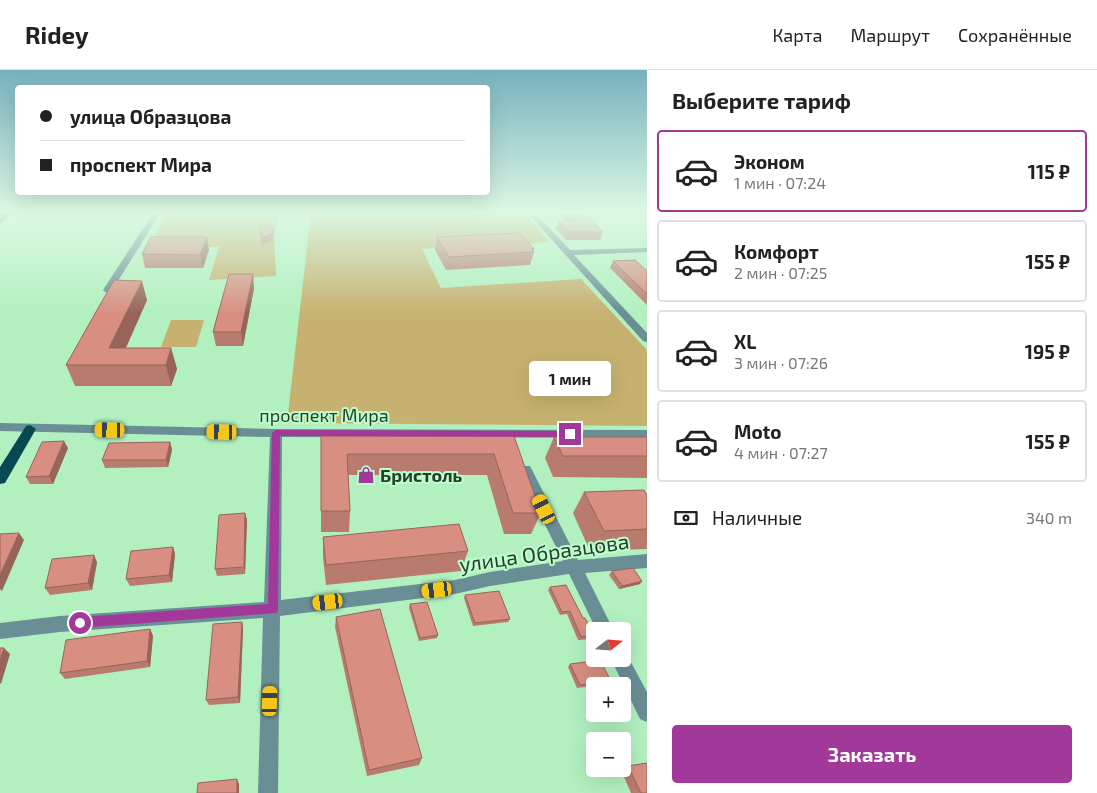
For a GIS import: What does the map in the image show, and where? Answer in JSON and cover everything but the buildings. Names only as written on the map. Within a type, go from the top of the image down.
[{"type":"main road","points":[[0,479],[30,429]]},
{"type":"street","points":[[108,290],[136,246]]},
{"type":"street","points":[[561,246],[647,339]]},
{"type":"street","points":[[568,253],[647,250]]},
{"type":"street","name":"проспект Мира","points":[[0,427],[276,433],[647,434]]},
{"type":"street","points":[[268,793],[276,433]]},
{"type":"street","points":[[512,434],[527,477],[601,622]]},
{"type":"street","name":"улица Образцова","points":[[0,631],[60,624],[273,609],[455,588],[490,579],[573,567],[647,561]]},
{"type":"street","points":[[625,668],[647,712]]},
{"type":"shaded area","points":[[275,246],[276,276],[209,280],[219,247],[149,247]]},
{"type":"shaded area","points":[[307,246],[481,246],[422,249],[441,288],[581,279],[647,350],[647,426],[287,423]]},
{"type":"shaded area","points":[[171,320],[204,320],[196,347],[161,347]]},
{"type":"place","name":"Бристоль","points":[[366,475]]},
{"type":"route","points":[[80,623],[273,609],[276,433],[570,434]]}]
